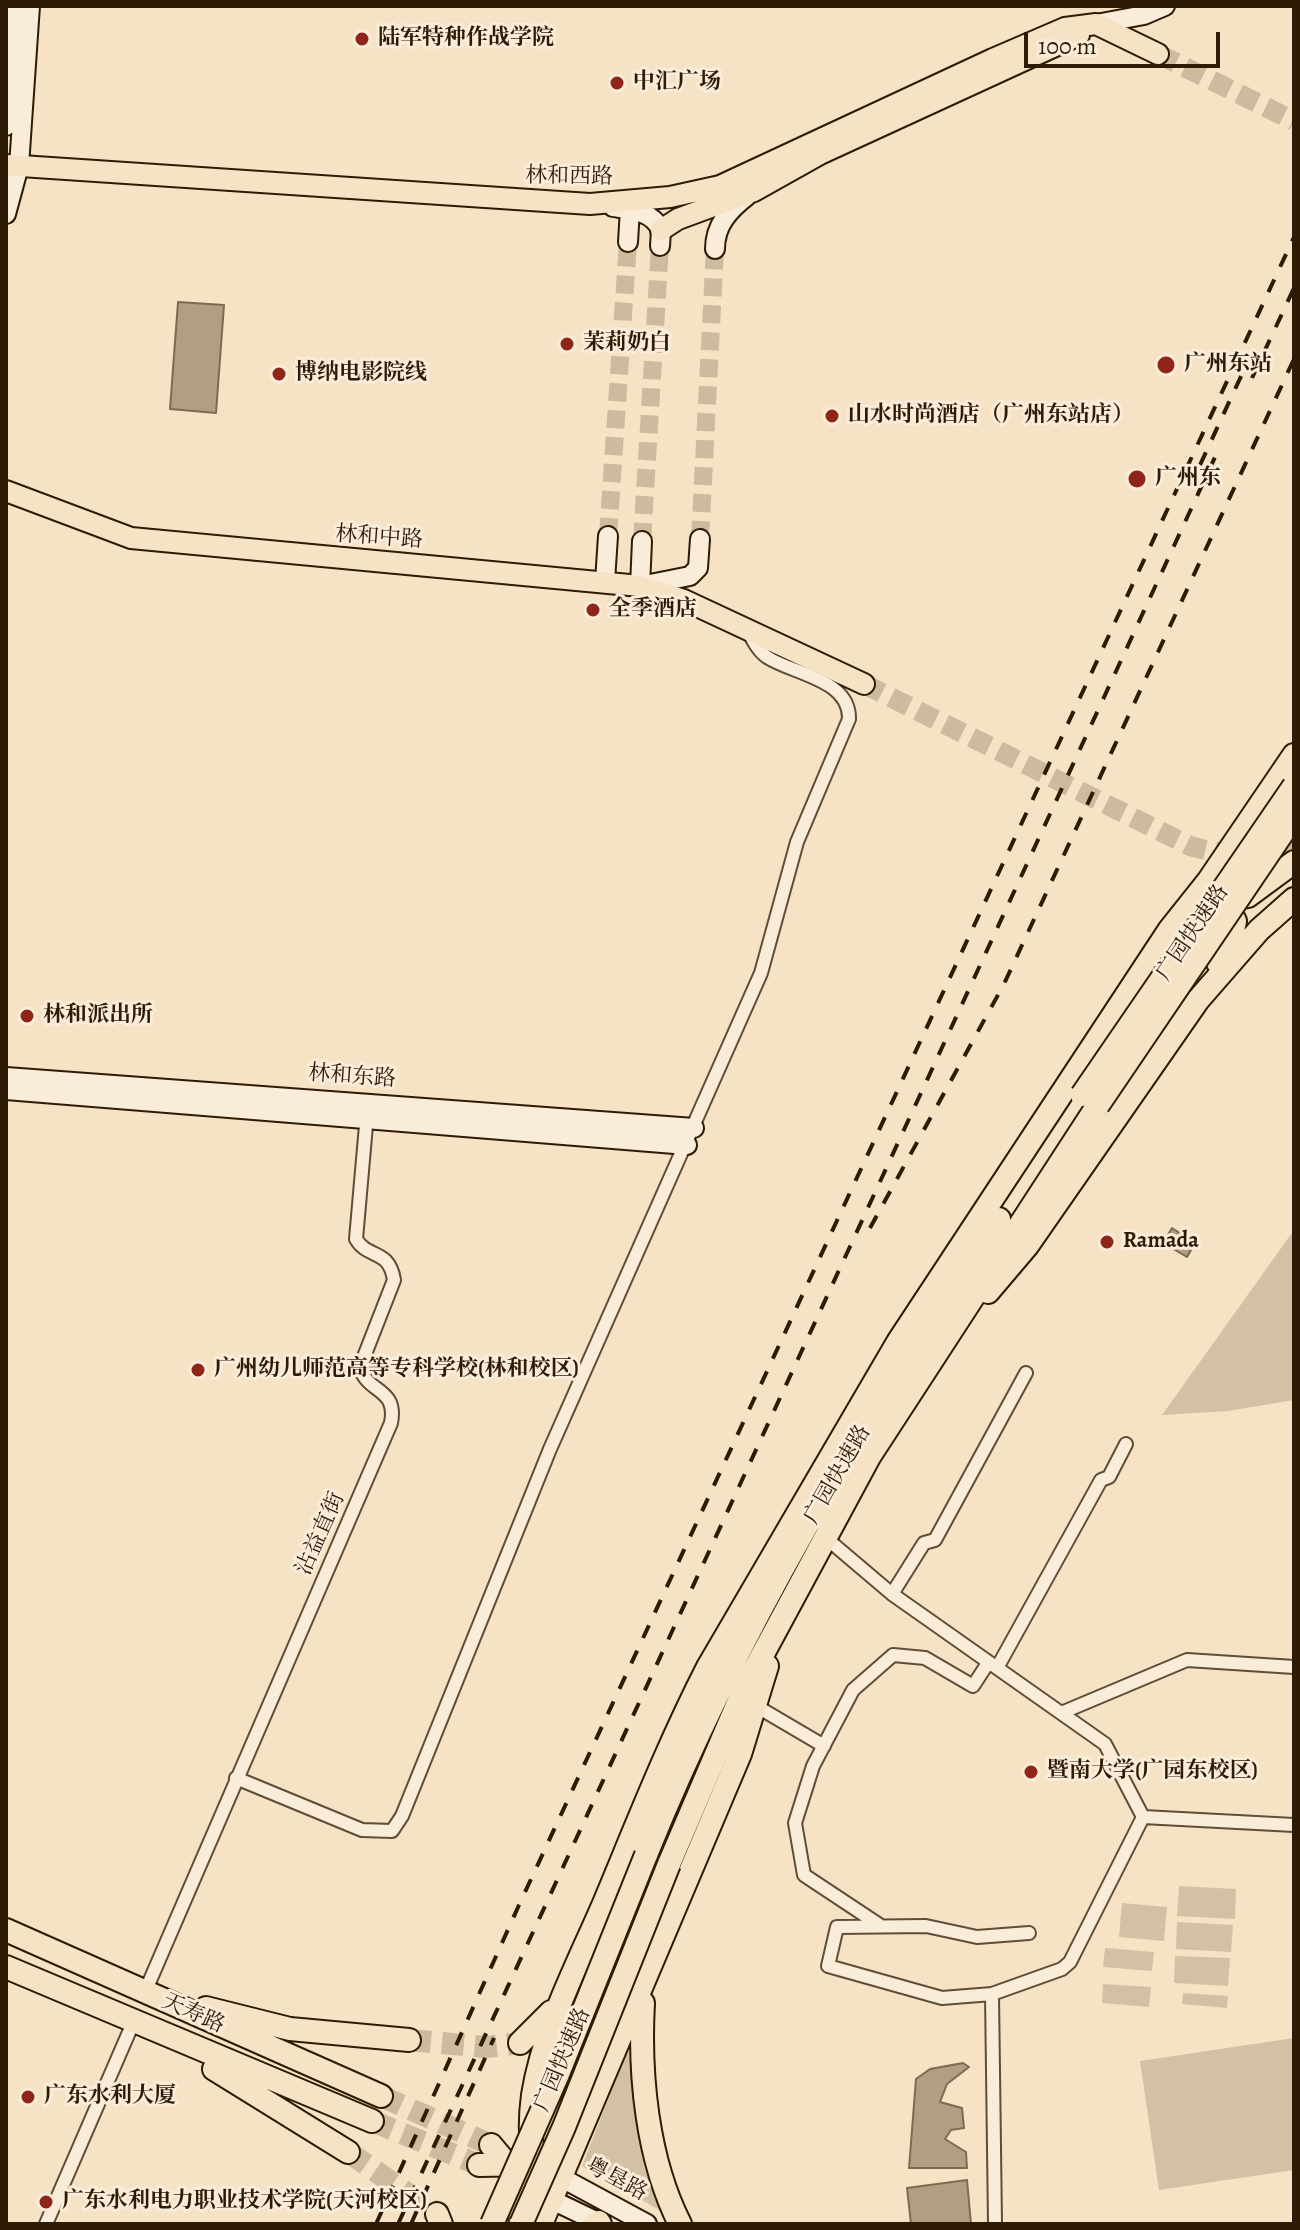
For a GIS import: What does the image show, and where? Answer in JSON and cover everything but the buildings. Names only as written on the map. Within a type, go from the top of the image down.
[{"type":"highway","points":[[521,2224],[521,2172],[533,2096],[551,2027],[688,1705],[877,1377],[1170,929],[1209,880],[1294,755]]},
{"type":"highway","name":"广园快速路","points":[[521,2224],[574,2103],[725,1730],[780,1622],[869,1457],[957,1320],[1090,1100],[1294,786]]},
{"type":"highway","name":"广园快速路","points":[[492,2224],[723,1678],[793,1551],[899,1372],[1294,816]]},
{"type":"highway","points":[[1262,887],[1294,841]]},
{"type":"highway","points":[[1209,880],[1234,900],[1262,887],[1294,862]]},
{"type":"highway","points":[[957,1320],[997,1283],[1027,1246],[1198,1000],[1259,930],[1294,899]]},
{"type":"highway","points":[[1170,929],[1212,910],[1224,909],[1233,914],[1232,936],[1198,1000]]},
{"type":"highway","points":[[793,1551],[877,1377]]},
{"type":"highway","points":[[541,2224],[740,1754],[780,1622]]},
{"type":"highway","name":"天寿路","points":[[6,1930],[381,2096]]},
{"type":"highway","name":"天寿路","points":[[6,1967],[372,2121]]},
{"type":"highway","points":[[643,1986],[642,2040],[647,2099],[659,2173],[680,2224]]},
{"type":"highway","points":[[145,1992],[290,2029],[409,2040]]},
{"type":"highway","points":[[562,1999],[569,2024],[579,2034],[595,2040],[624,2032]]},
{"type":"highway","points":[[520,2043],[540,2027],[562,1999]]},
{"type":"highway","points":[[133,2023],[241,2084],[348,2152]]},
{"type":"highway","points":[[521,2172],[561,2146],[588,2118]]},
{"type":"highway","points":[[491,2145],[552,2200]]},
{"type":"highway","points":[[479,2165],[562,2178]]},
{"type":"main road","name":"林和西路","points":[[12,165],[590,204],[670,197],[740,178],[993,59],[1065,28],[1096,24]]},
{"type":"main road","name":"林和西路","points":[[661,238],[706,209],[754,191],[843,143],[1067,43],[1096,24]]},
{"type":"main road","points":[[1096,24],[1158,54]]},
{"type":"main road","name":"林和中路","points":[[6,491],[131,538],[294,556],[640,586],[684,600],[864,684]]},
{"type":"street","points":[[6,126],[14,6]]},
{"type":"street","points":[[6,214],[30,6]]},
{"type":"street","name":"林和西路","points":[[1096,24],[1144,15],[1165,6]]},
{"type":"street","points":[[670,197],[706,209],[712,216],[715,243],[733,207],[754,191]]},
{"type":"street","points":[[590,204],[630,209],[650,216],[661,238]]},
{"type":"street","points":[[628,242],[630,209]]},
{"type":"street","points":[[605,581],[608,536]]},
{"type":"street","points":[[642,541],[640,586],[690,576],[698,568],[700,539]]},
{"type":"street","points":[[236,1778],[362,1830],[392,1831],[397,1824],[550,1449],[761,973],[797,842],[849,719],[846,700],[830,686],[766,657],[748,631]]},
{"type":"street","name":"林和东路","points":[[6,1077],[691,1136]]},
{"type":"street","name":"林和东路","points":[[6,1090],[367,1110]]},
{"type":"street","name":"沾益直街","points":[[145,1992],[383,1442],[394,1408],[389,1398],[363,1378],[360,1367],[394,1280],[392,1267],[384,1257],[359,1244],[356,1239],[367,1110]]},
{"type":"street","points":[[892,1594],[924,1543],[935,1540],[1026,1373]]},
{"type":"street","points":[[881,1926],[804,1875],[795,1823],[813,1766],[853,1690],[893,1655],[925,1658],[973,1686],[993,1665],[1101,1480],[1109,1477],[1126,1444]]},
{"type":"street","points":[[826,1538],[892,1594],[1105,1744],[1143,1817]]},
{"type":"street","points":[[1061,1713],[1187,1660],[1294,1667]]},
{"type":"street","points":[[756,1706],[824,1746]]},
{"type":"street","points":[[1143,1817],[1294,1825]]},
{"type":"street","points":[[1029,1933],[977,1937],[926,1926],[837,1927],[828,1966],[942,1998],[992,1994],[1062,1969],[1070,1962],[1143,1817]]},
{"type":"street","points":[[992,1994],[995,2224]]},
{"type":"street","points":[[46,2224],[133,2023]]},
{"type":"street","name":"粤垦路","points":[[562,2178],[647,2224]]},
{"type":"street","name":"粤垦路","points":[[552,2200],[598,2223]]},
{"type":"shaded area","points":[[178,302],[224,305],[216,413],[170,409]]},
{"type":"shaded area","points":[[1172,1228],[1195,1243],[1187,1257],[1163,1243]]},
{"type":"shaded area","points":[[1294,1230],[1294,1400],[1228,1411],[1162,1415]]},
{"type":"shaded area","points":[[1179,1886],[1236,1889],[1235,1919],[1177,1916]]},
{"type":"shaded area","points":[[1122,1903],[1167,1907],[1164,1941],[1119,1937]]},
{"type":"shaded area","points":[[1177,1922],[1233,1925],[1231,1952],[1176,1949]]},
{"type":"shaded area","points":[[1105,1948],[1154,1952],[1152,1971],[1103,1967]]},
{"type":"shaded area","points":[[1175,1956],[1230,1958],[1228,1986],[1174,1983]]},
{"type":"shaded area","points":[[1103,1984],[1151,1987],[1149,2007],[1102,2003]]},
{"type":"shaded area","points":[[1183,1993],[1228,1996],[1227,2008],[1182,2004]]},
{"type":"shaded area","points":[[1294,2038],[1294,2170],[1159,2190],[1140,2061]]},
{"type":"shaded area","points":[[628,2049],[644,2167],[663,2212],[582,2166]]},
{"type":"shaded area","points":[[963,2063],[969,2067],[947,2084],[940,2102],[962,2108],[964,2128],[951,2130],[945,2139],[966,2152],[967,2168],[909,2168],[916,2079],[930,2069]]},
{"type":"shaded area","points":[[967,2180],[971,2224],[911,2224],[907,2188]]},
{"type":"tunnel","points":[[1158,54],[1294,121]]},
{"type":"tunnel","points":[[608,536],[628,242]]},
{"type":"tunnel","points":[[642,541],[660,246]]},
{"type":"tunnel","points":[[700,539],[715,249]]},
{"type":"tunnel","points":[[864,684],[1190,846],[1229,854],[1257,854],[1294,840]]},
{"type":"tunnel","points":[[409,2040],[486,2047],[520,2043]]},
{"type":"tunnel","points":[[381,2096],[491,2145]]},
{"type":"tunnel","points":[[372,2121],[479,2165]]},
{"type":"tunnel","points":[[348,2152],[437,2214]]},
{"type":"railway","points":[[376,2224],[519,1905],[1294,237]]},
{"type":"railway","points":[[1252,378],[1294,288]]},
{"type":"railway","points":[[1200,465],[1249,359]]},
{"type":"railway","points":[[870,1228],[1004,984],[1294,359]]},
{"type":"railway","points":[[398,2224],[1216,455]]},
{"type":"railway","points":[[411,2224],[494,2038]]},
{"type":"place","name":"陆军特种作战学院","points":[[362,39]]},
{"type":"place","name":"中汇广场","points":[[617,83]]},
{"type":"place","name":"茉莉奶白","points":[[567,344]]},
{"type":"place","name":"广州东站","points":[[1166,365]]},
{"type":"place","name":"博纳电影院线","points":[[279,374]]},
{"type":"place","name":"山水时尚酒店（广州东站店）","points":[[832,416]]},
{"type":"place","name":"广州东","points":[[1137,479]]},
{"type":"place","name":"全季酒店","points":[[593,610]]},
{"type":"place","name":"林和派出所","points":[[27,1016]]},
{"type":"place","name":"Ramada","points":[[1107,1242]]},
{"type":"place","name":"广州幼儿师范高等专科学校(林和校区)","points":[[198,1370]]},
{"type":"place","name":"暨南大学(广园东校区)","points":[[1031,1772]]},
{"type":"place","name":"广东水利大厦","points":[[28,2097]]},
{"type":"place","name":"广东水利电力职业技术学院(天河校区)","points":[[46,2202]]}]
